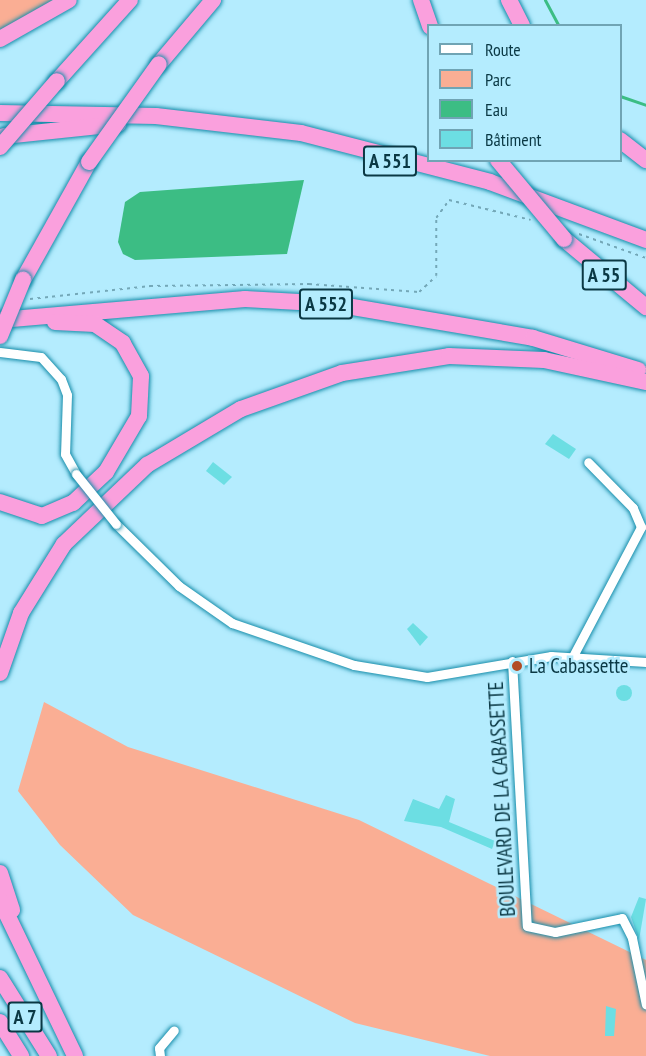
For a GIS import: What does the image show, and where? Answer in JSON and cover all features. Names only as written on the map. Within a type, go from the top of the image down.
[{"type":"highway","points":[[0,39],[69,0]]},
{"type":"highway","points":[[0,147],[129,0]]},
{"type":"highway","points":[[0,336],[23,280],[89,162],[159,64],[213,0]]},
{"type":"highway","points":[[421,0],[429,24]]},
{"type":"highway","points":[[509,0],[521,24]]},
{"type":"highway","points":[[0,113],[156,116],[301,133],[453,170],[646,240]]},
{"type":"highway","name":"A 551","points":[[0,137],[84,124],[130,124],[260,135],[411,167],[619,229]]},
{"type":"highway","points":[[622,141],[646,160]]},
{"type":"highway","name":"A 55","points":[[500,162],[570,236],[646,307]]},
{"type":"highway","name":"A 552","points":[[0,320],[233,299],[335,304],[532,338],[646,373]]},
{"type":"highway","points":[[0,327],[64,321],[102,327],[131,354],[142,393],[134,432],[85,494],[42,516],[0,502]]},
{"type":"highway","points":[[0,673],[21,613],[64,544],[147,465],[241,409],[342,373],[440,357],[544,360],[646,382]]},
{"type":"highway","points":[[0,873],[47,1003]]},
{"type":"highway","points":[[0,900],[47,1003],[75,1056]]},
{"type":"highway","name":"A 7","points":[[0,978],[49,1056]]},
{"type":"highway","name":"A 7","points":[[0,1022],[21,1056]]},
{"type":"street","points":[[0,352],[41,357],[61,379],[67,395],[65,454],[76,474],[116,524],[205,607],[287,646],[413,676],[459,675],[512,662],[573,656],[646,662]]},
{"type":"street","points":[[573,656],[641,527],[633,508],[588,462]]},
{"type":"street","name":"BOULEVARD DE LA CABASSETTE","points":[[512,662],[526,926],[555,932],[622,918],[632,938],[646,1005]]},
{"type":"street","points":[[160,1056],[159,1048],[174,1030]]},
{"type":"path","points":[[23,300],[150,286],[309,284],[419,292],[436,276],[436,218],[449,200],[534,221]]},
{"type":"path","points":[[570,236],[646,258]]},
{"type":"green space","points":[[0,0],[53,0],[0,33]]},
{"type":"green space","points":[[44,702],[128,747],[359,820],[646,960],[646,1056],[490,1056],[355,1023],[133,915],[60,845],[18,791]]},
{"type":"water","points":[[304,180],[287,254],[135,260],[123,254],[118,242],[125,202],[140,192]]},
{"type":"building","points":[[553,434],[576,449],[569,459],[545,444]]},
{"type":"building","points":[[213,462],[232,477],[224,485],[206,471]]},
{"type":"building","points":[[413,623],[428,637],[420,646],[407,629]]},
{"type":"building","points":[[624,685],[630,687],[632,693],[630,699],[624,701],[618,699],[616,693],[618,687]]},
{"type":"building","points":[[446,795],[455,799],[449,822],[495,841],[492,849],[441,827],[404,821],[413,799],[439,809]]},
{"type":"building","points":[[639,897],[646,899],[639,940],[631,917]]},
{"type":"building","points":[[606,1006],[616,1009],[614,1036],[605,1036]]},
{"type":"waterway","points":[[545,0],[558,24]]},
{"type":"waterway","points":[[622,97],[646,105]]},
{"type":"place","name":"La Cabassette","points":[[517,666]]}]
